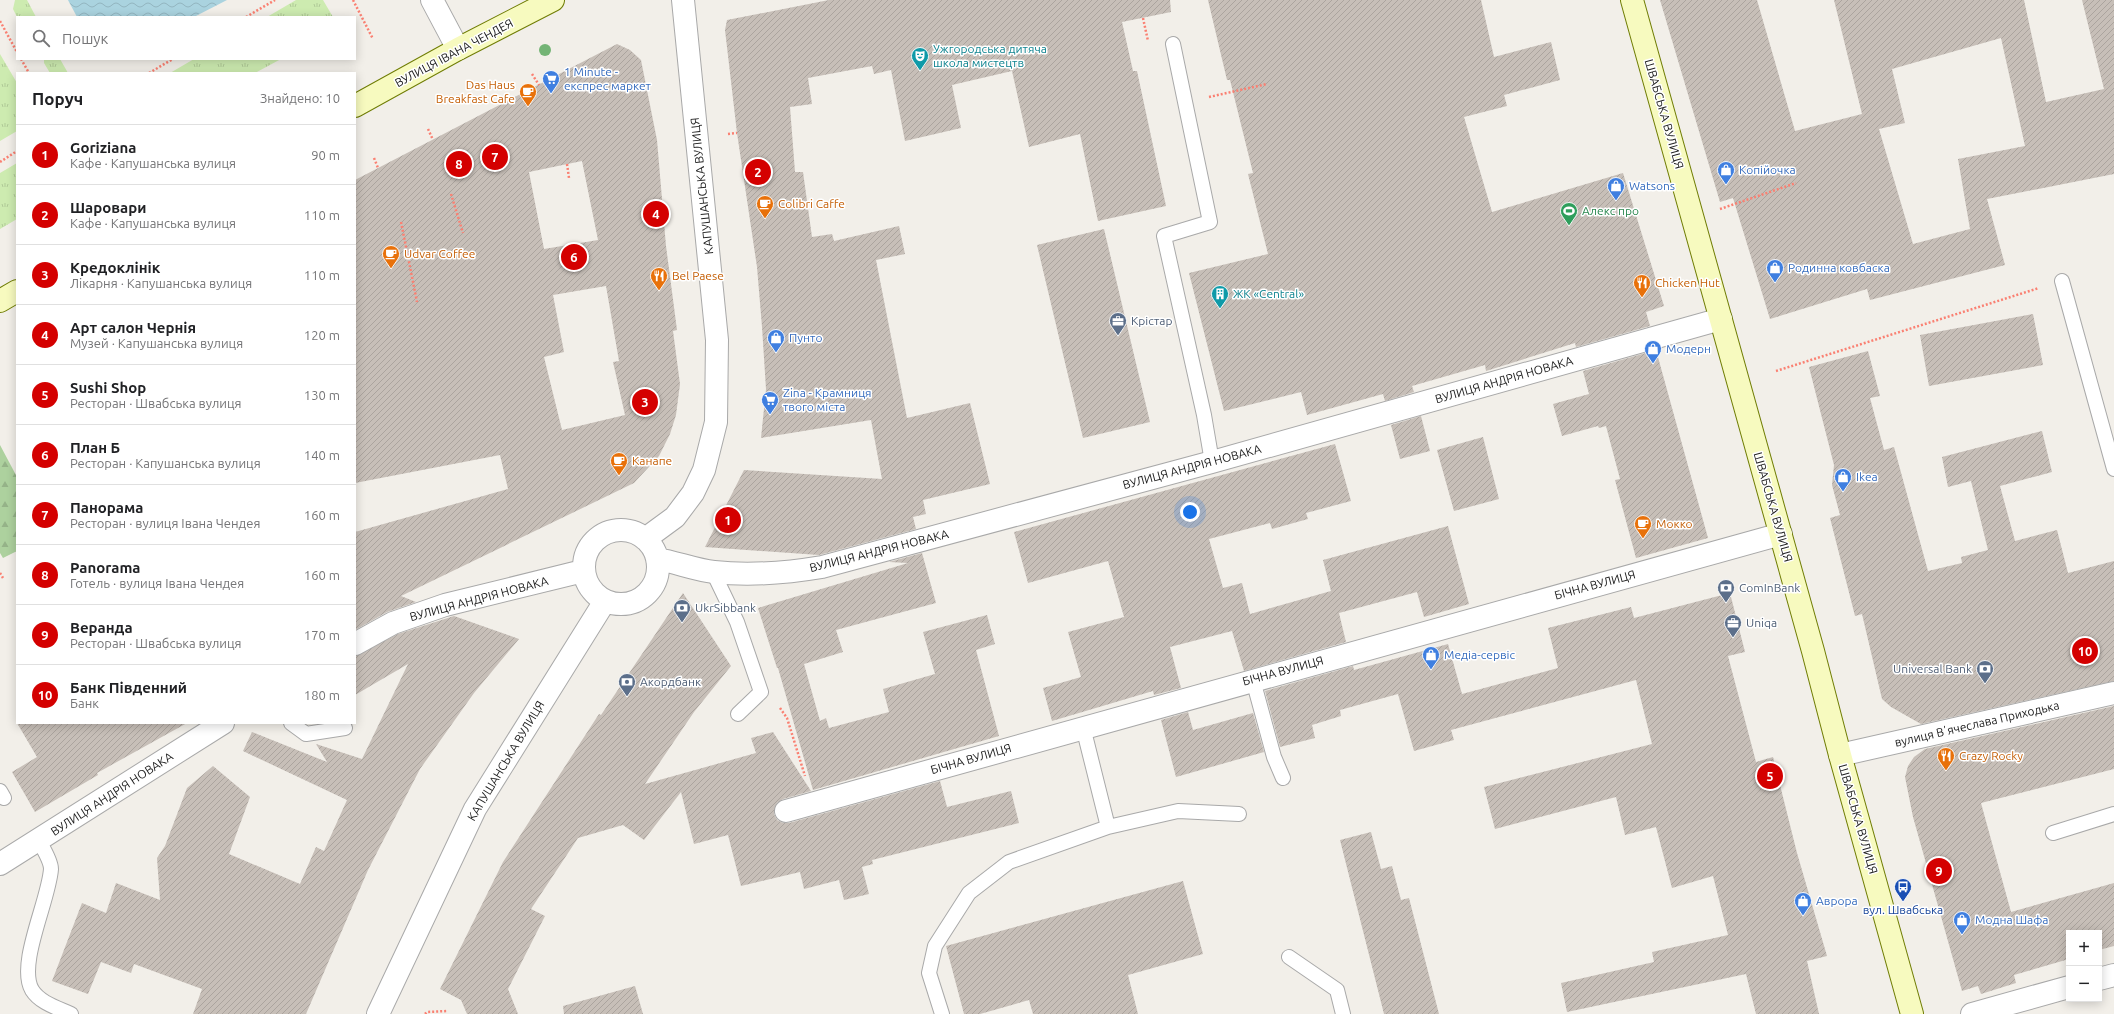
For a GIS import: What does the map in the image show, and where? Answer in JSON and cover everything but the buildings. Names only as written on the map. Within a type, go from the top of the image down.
[{"type":"street","points":[[432,0],[458,49]]},
{"type":"street","name":"ВУЛИЦЯ ІВАНА ЧЕНДЕЯ","points":[[356,105],[458,49],[553,0]]},
{"type":"street","name":"КАПУШАНСЬКА ВУЛИЦЯ","points":[[645,539],[675,516],[693,492],[704,470],[716,422],[716,340],[683,0]]},
{"type":"street","name":"ШВАБСЬКА ВУЛИЦЯ","points":[[1632,0],[1781,534],[1840,755],[1912,1014]]},
{"type":"street","points":[[0,301],[16,292]]},
{"type":"street","name":"ВУЛИЦЯ АНДРІЯ НОВАКА","points":[[657,559],[713,572],[781,574],[822,567],[1212,462],[1721,319]]},
{"type":"street","points":[[622,529],[635,533],[645,539],[652,548],[657,559],[658,570],[655,582],[648,592],[639,600],[628,604],[616,604],[605,601],[594,594],[587,583],[583,571],[584,558],[589,546],[598,537],[610,531],[622,529]]},
{"type":"street","name":"БІЧНА ВУЛИЦЯ","points":[[786,811],[1083,727],[1781,534]]},
{"type":"street","name":"ВУЛИЦЯ АНДРІЯ НОВАКА","points":[[356,643],[393,623],[445,605],[583,571]]},
{"type":"street","name":"КАПУШАНСЬКА ВУЛИЦЯ","points":[[378,1014],[475,809],[605,601]]},
{"type":"street","name":"вулиця Вʼячеслава Приходька","points":[[1840,755],[2114,693]]},
{"type":"street","name":"ВУЛИЦЯ АНДРІЯ НОВАКА","points":[[0,864],[40,841],[221,724]]},
{"type":"street","points":[[2102,978],[2114,975]]},
{"type":"street","points":[[1972,1014],[2066,988]]},
{"type":"lane","points":[[1173,44],[1210,222],[1164,236],[1204,416],[1212,462]]},
{"type":"lane","points":[[2062,281],[2114,469]]},
{"type":"lane","points":[[713,572],[737,622],[761,692],[738,714]]},
{"type":"lane","points":[[1253,680],[1274,757],[1283,778]]},
{"type":"lane","points":[[292,724],[306,734],[344,728]]},
{"type":"lane","points":[[1083,727],[1108,827]]},
{"type":"lane","points":[[942,1014],[929,973],[935,946],[968,893],[1010,862],[1108,827],[1178,811],[1239,814]]},
{"type":"lane","points":[[2052,833],[2114,814]]},
{"type":"lane","points":[[40,841],[51,867],[30,954],[28,976],[32,991],[42,1001],[71,1014]]},
{"type":"lane","points":[[1289,957],[1337,990],[1343,1014]]},
{"type":"path","points":[[248,16],[275,0]]},
{"type":"path","points":[[353,0],[373,39]]},
{"type":"path","points":[[0,21],[16,50]]},
{"type":"path","points":[[22,60],[28,72]]},
{"type":"path","points":[[150,72],[171,60]]},
{"type":"path","points":[[532,74],[539,85]]},
{"type":"path","points":[[1231,91],[1267,84]]},
{"type":"path","points":[[428,129],[433,140]]},
{"type":"path","points":[[728,134],[737,132]]},
{"type":"path","points":[[0,162],[16,152]]},
{"type":"path","points":[[374,158],[378,168]]},
{"type":"path","points":[[567,164],[570,178]]},
{"type":"path","points":[[1693,219],[1796,183]]},
{"type":"path","points":[[451,194],[463,233]]},
{"type":"path","points":[[401,222],[417,302]]},
{"type":"path","points":[[1776,371],[2062,281]]},
{"type":"path","points":[[0,573],[3,578]]},
{"type":"path","points":[[761,692],[781,709],[787,718],[813,803]]},
{"type":"path","points":[[425,1014],[427,1012],[448,1011]]},
{"type":"green space","points":[[15,0],[27,0],[35,16],[16,16],[13,9]]},
{"type":"green space","points":[[296,0],[323,0],[332,16],[269,16]]},
{"type":"green space","points":[[0,54],[16,81],[16,132],[0,141]]},
{"type":"green space","points":[[44,60],[61,60],[67,72],[49,72],[44,63]]},
{"type":"green space","points":[[192,60],[279,60],[257,72],[172,72]]},
{"type":"green space","points":[[16,164],[16,220],[0,229],[0,173]]},
{"type":"green space","points":[[0,445],[16,475],[16,552],[3,558],[0,553]]},
{"type":"water","points":[[68,0],[227,0],[196,16],[76,16]]},
{"type":"place","name":"Ужгородська дитяча школа мистецтв","points":[[920,71]]},
{"type":"place","name":"1 Minute - експрес маркет","points":[[551,94]]},
{"type":"place","name":"Das Haus Breakfast Cafe","points":[[528,107]]},
{"type":"place","name":"Панорама","points":[[495,157]]},
{"type":"place","name":"Panorama","points":[[459,164]]},
{"type":"place","name":"Шаровари","points":[[758,172]]},
{"type":"place","name":"Копійочка","points":[[1726,185]]},
{"type":"place","name":"Watsons","points":[[1616,201]]},
{"type":"place","name":"Арт салон Чернія","points":[[656,214]]},
{"type":"place","name":"Colibri Caffe","points":[[765,219]]},
{"type":"place","name":"Алекс про","points":[[1569,226]]},
{"type":"place","name":"План Б","points":[[574,257]]},
{"type":"place","name":"Udvar Coffee","points":[[391,269]]},
{"type":"place","name":"Родинна ковбаска","points":[[1775,283]]},
{"type":"place","name":"Bel Paese","points":[[659,291]]},
{"type":"place","name":"Chicken Hut","points":[[1642,298]]},
{"type":"place","name":"ЖК «Central»","points":[[1220,309]]},
{"type":"place","name":"Крістар","points":[[1118,336]]},
{"type":"place","name":"Пунто","points":[[776,353]]},
{"type":"place","name":"Модерн","points":[[1653,364]]},
{"type":"place","name":"Кредоклінік","points":[[645,402]]},
{"type":"place","name":"Zina - Крамниця твого міста","points":[[770,415]]},
{"type":"place","name":"Канапе","points":[[619,476]]},
{"type":"place","name":"Ikea","points":[[1843,492]]},
{"type":"place","name":"Goriziana","points":[[728,520]]},
{"type":"place","name":"Мокко","points":[[1643,539]]},
{"type":"place","name":"ComInBank","points":[[1726,603]]},
{"type":"place","name":"UkrSibbank","points":[[682,623]]},
{"type":"place","name":"Uniqa","points":[[1733,638]]},
{"type":"place","name":"Банк Південний","points":[[2085,651]]},
{"type":"place","name":"Медіа-сервіс","points":[[1431,670]]},
{"type":"place","name":"Universal Bank","points":[[1985,684]]},
{"type":"place","name":"Акордбанк","points":[[627,697]]},
{"type":"place","name":"Crazy Rocky","points":[[1946,771]]},
{"type":"place","name":"Sushi Shop","points":[[1770,776]]},
{"type":"place","name":"Веранда","points":[[1939,871]]},
{"type":"place","name":"вул. Швабська","points":[[1903,902]]},
{"type":"place","name":"Аврора","points":[[1803,916]]},
{"type":"place","name":"Модна Шафа","points":[[1962,935]]}]
